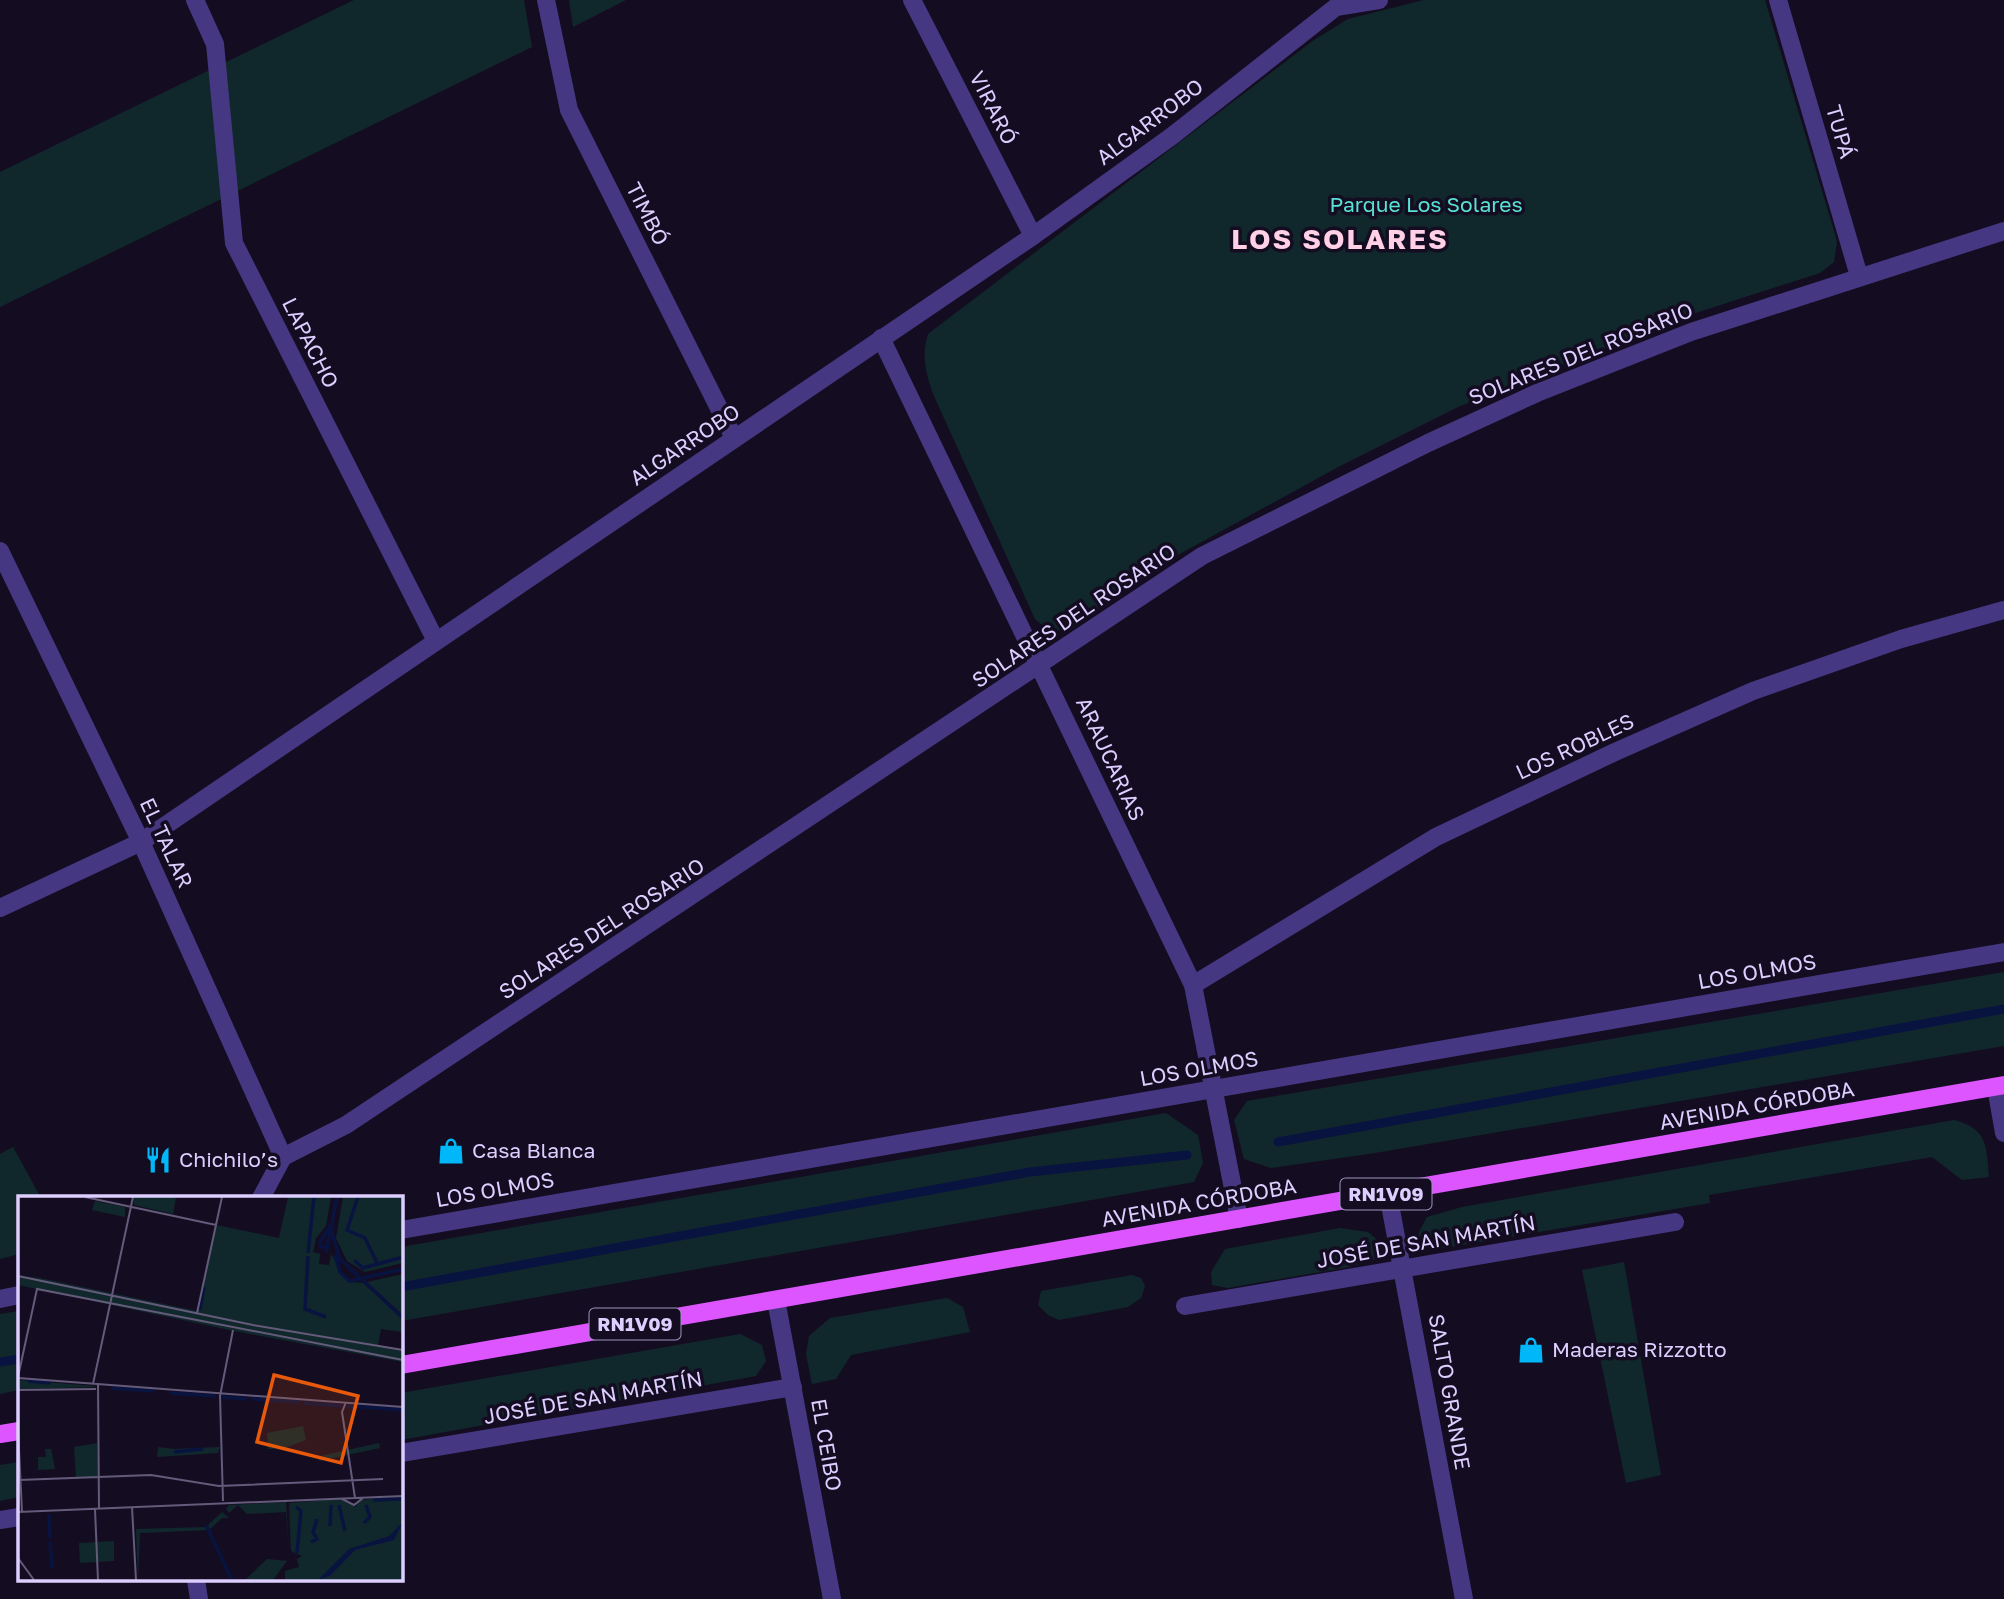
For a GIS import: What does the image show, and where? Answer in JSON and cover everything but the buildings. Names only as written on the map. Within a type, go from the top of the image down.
[{"type":"main road","name":"AVENIDA CÓRDOBA","points":[[402,1365],[2000,1086]]},
{"type":"main road","points":[[0,1434],[18,1431]]},
{"type":"street","name":"LAPACHO","points":[[195,0],[215,44],[234,243],[436,642]]},
{"type":"street","name":"TIMBÓ","points":[[546,0],[569,110],[734,438]]},
{"type":"street","name":"VIRARÓ","points":[[912,0],[1033,236]]},
{"type":"street","name":"ALGARROBO","points":[[0,908],[141,842],[1033,236],[1172,136],[1335,4],[1379,0]]},
{"type":"street","name":"TUPÁ","points":[[1778,0],[1859,276]]},
{"type":"street","name":"SOLARES DEL ROSARIO","points":[[283,1157],[346,1125],[987,702],[1202,556],[1428,443],[1537,394],[1691,332],[2004,231]]},
{"type":"street","name":"ARAUCARIAS","points":[[881,338],[1193,985],[1240,1219]]},
{"type":"street","name":"EL TALAR","points":[[0,551],[141,842],[283,1157]]},
{"type":"street","name":"LOS ROBLES","points":[[1193,985],[1436,837],[1615,752],[1753,691],[1902,639],[2004,610]]},
{"type":"street","name":"LOS OLMOS","points":[[402,1230],[2004,951]]},
{"type":"street","points":[[2000,1086],[2004,1133]]},
{"type":"street","points":[[262,1196],[283,1157]]},
{"type":"street","name":"SALTO GRANDE","points":[[1388,1194],[1464,1599]]},
{"type":"street","name":"JOSÉ DE SAN MARTÍN","points":[[1185,1306],[1675,1222]]},
{"type":"street","points":[[0,1299],[18,1296]]},
{"type":"street","name":"EL CEIBO","points":[[776,1300],[832,1599]]},
{"type":"street","name":"JOSÉ DE SAN MARTÍN","points":[[402,1453],[793,1387]]},
{"type":"street","points":[[0,1520],[18,1517]]},
{"type":"green space","points":[[354,0],[524,0],[532,47],[0,307],[0,172]]},
{"type":"green space","points":[[569,0],[626,0],[573,27]]},
{"type":"green space","name":"Parque Los Solares","points":[[1424,0],[1765,0],[1837,241],[1834,262],[1820,273],[1680,318],[1458,407],[1340,466],[1165,562],[1068,631],[1046,629],[1035,619],[934,396],[925,365],[928,334],[1314,40],[1348,19]]},
{"type":"green space","points":[[2004,972],[2004,1046],[1375,1153],[1271,1168],[1244,1159],[1234,1120],[1247,1101]]},
{"type":"green space","points":[[1166,1113],[1198,1135],[1203,1163],[1194,1182],[402,1321],[402,1247]]},
{"type":"green space","points":[[1954,1120],[1973,1128],[1983,1140],[1989,1177],[1962,1180],[1932,1157],[1709,1195],[1710,1203],[1433,1250],[1419,1244],[1419,1232],[1427,1217],[1462,1207]]},
{"type":"green space","points":[[13,1147],[40,1196],[18,1196],[18,1254],[0,1259],[0,1154]]},
{"type":"green space","points":[[1340,1228],[1368,1232],[1381,1243],[1377,1259],[1349,1267],[1228,1288],[1212,1285],[1211,1272],[1225,1249]]},
{"type":"green space","points":[[1624,1262],[1661,1475],[1626,1483],[1582,1270]]},
{"type":"green space","points":[[1132,1275],[1141,1278],[1145,1286],[1141,1298],[1128,1307],[1059,1320],[1048,1315],[1038,1305],[1041,1291]]},
{"type":"green space","points":[[947,1298],[963,1307],[970,1332],[851,1355],[836,1379],[812,1384],[806,1354],[809,1336],[830,1318]]},
{"type":"green space","points":[[18,1311],[18,1390],[0,1394],[0,1314]]},
{"type":"green space","points":[[740,1334],[762,1345],[766,1361],[756,1376],[402,1440],[402,1393]]},
{"type":"green space","points":[[18,1462],[18,1497],[0,1501],[0,1465]]},
{"type":"waterway","points":[[1278,1142],[2004,1009]]},
{"type":"waterway","points":[[402,1287],[1030,1172],[1187,1155]]},
{"type":"waterway","points":[[0,1362],[18,1359]]},
{"type":"place","name":"Casa Blanca","points":[[451,1151]]},
{"type":"place","name":"Chichilo’s","points":[[158,1160]]},
{"type":"place","name":"Maderas Rizzotto","points":[[1531,1350]]},
{"type":"district","name":"LOS SOLARES","points":[[1340,239]]}]
